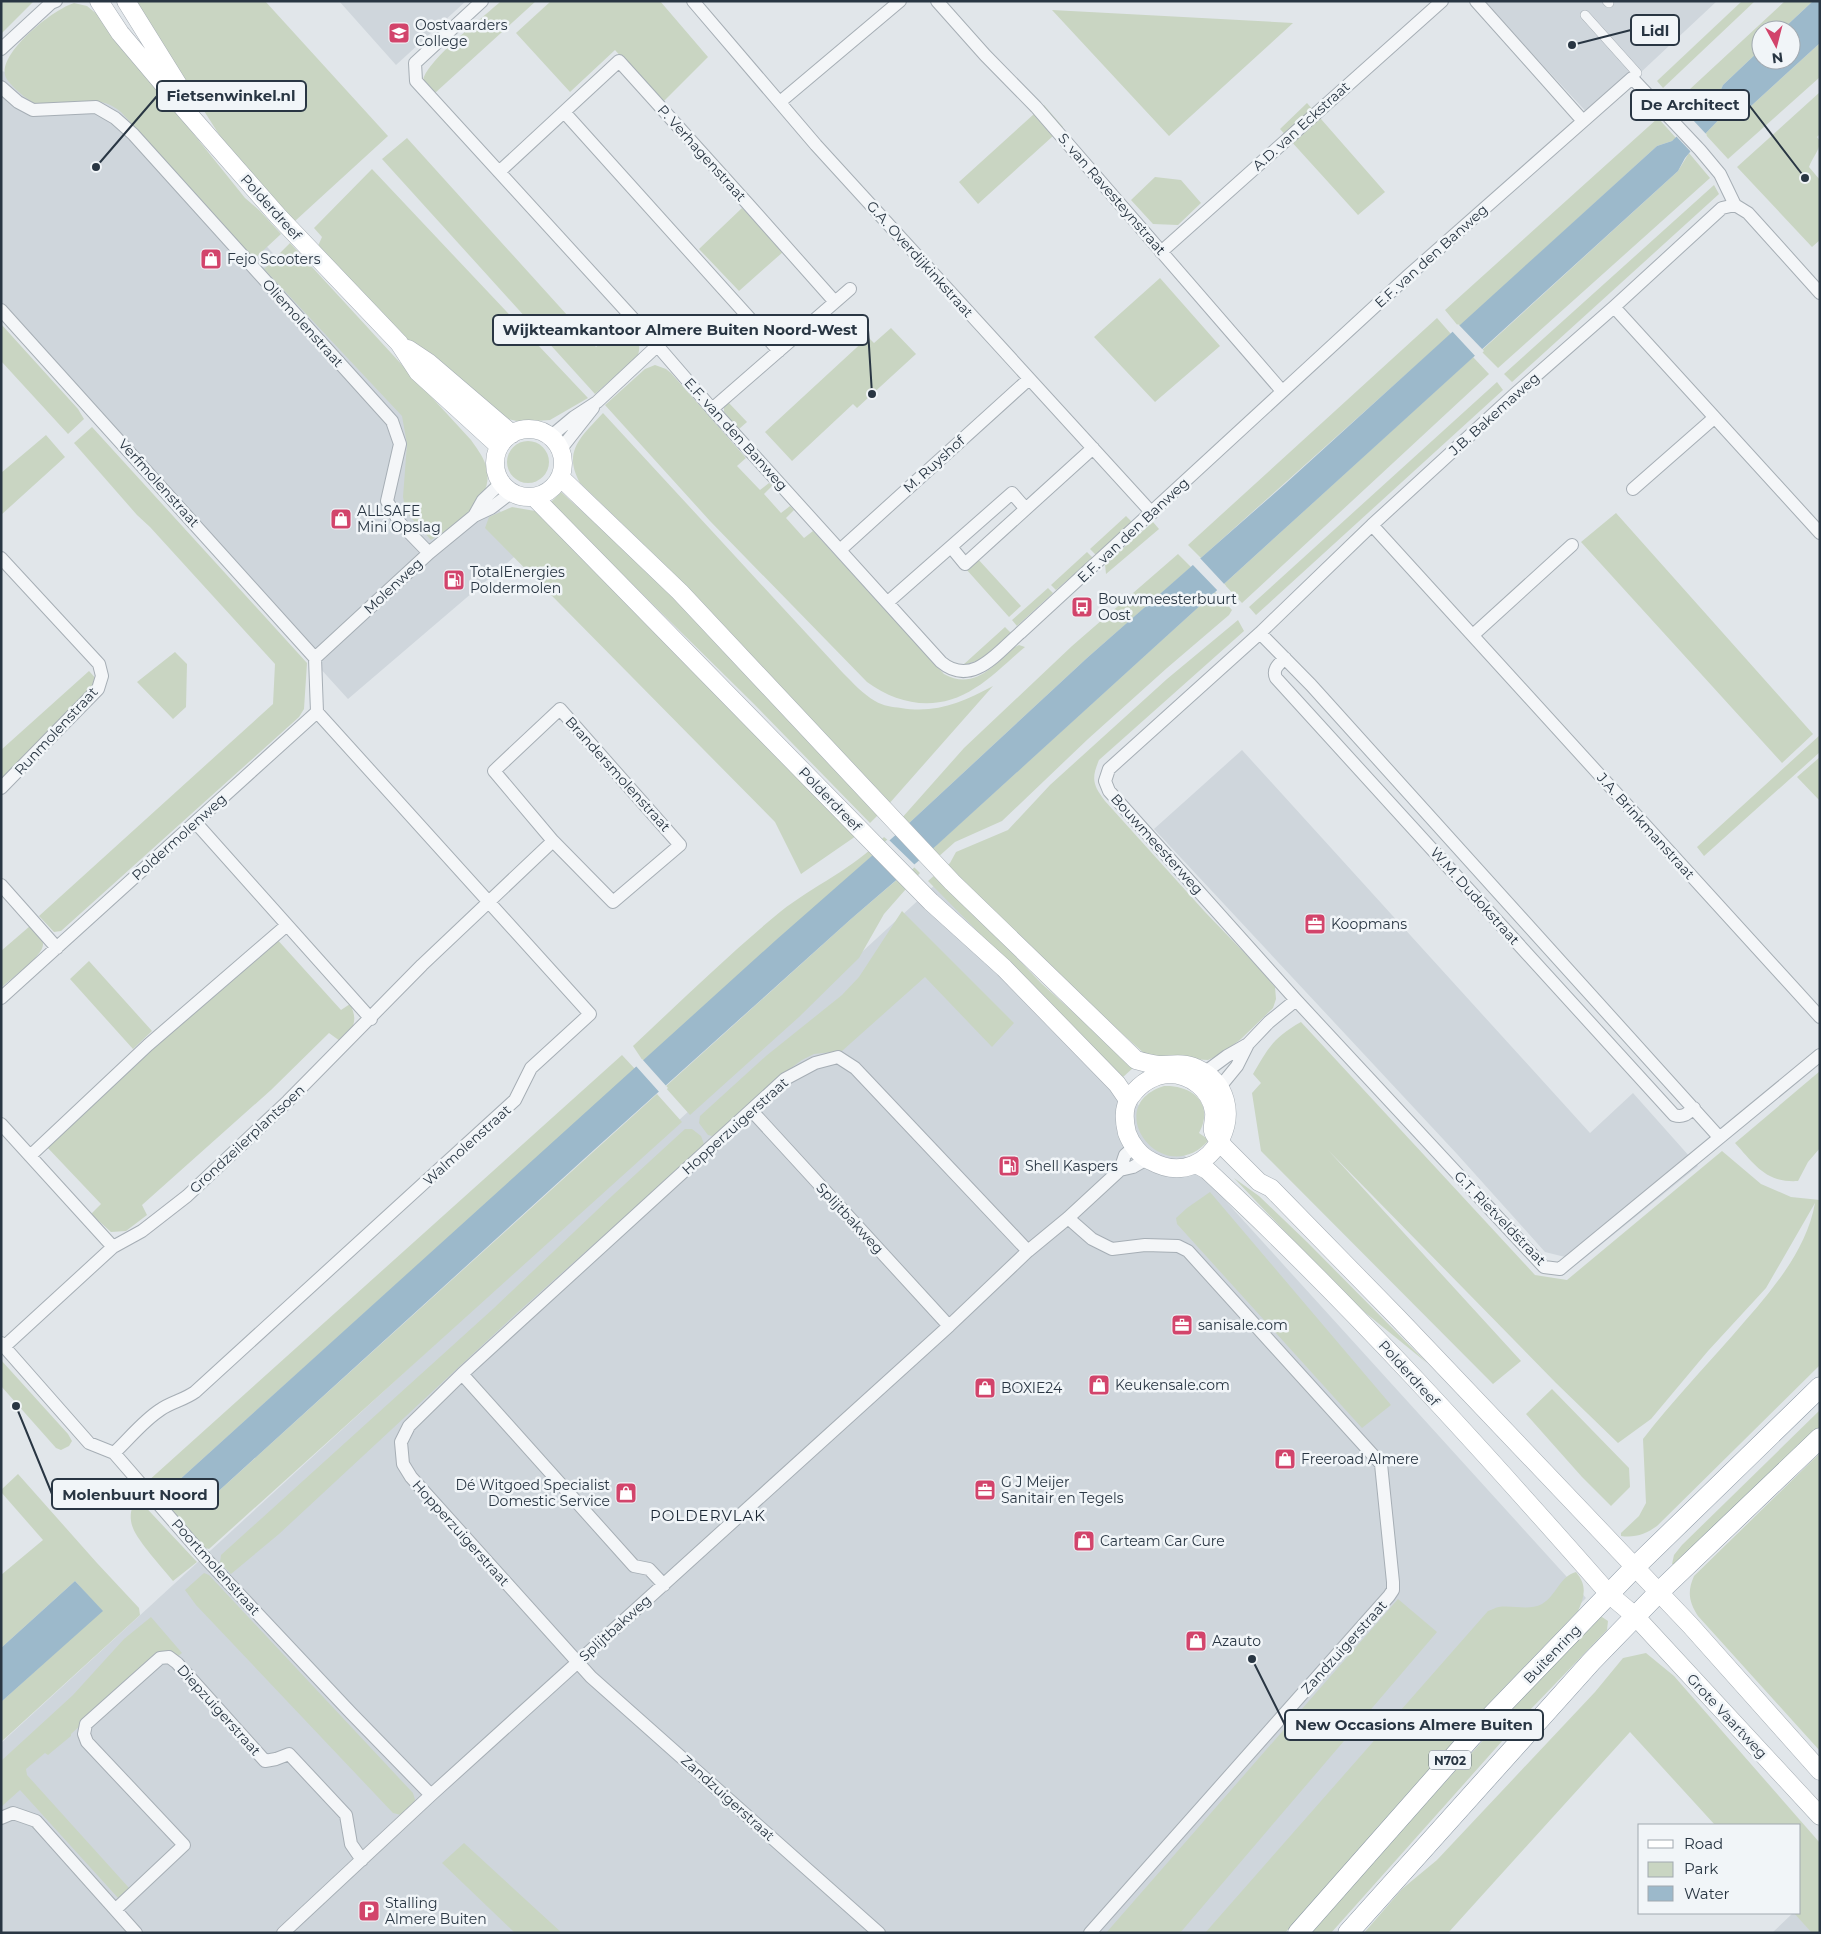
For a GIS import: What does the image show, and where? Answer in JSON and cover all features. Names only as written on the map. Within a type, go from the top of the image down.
[{"type":"highway","name":"Buitenring","points":[[1298,1933],[1472,1736],[1634,1568],[1820,1387]]},
{"type":"highway","name":"N702","points":[[1348,1933],[1590,1662],[1659,1592],[1820,1438]]},
{"type":"main road","name":"Polderdreef","points":[[99,1],[120,32],[207,134],[278,216],[399,343],[418,372],[499,446]]},
{"type":"main road","name":"Polderdreef","points":[[126,1],[207,134]]},
{"type":"main road","name":"Polderdreef","points":[[399,343],[429,363],[512,434]]},
{"type":"main road","points":[[525,430],[538,430],[555,443],[562,466],[560,477],[554,486],[545,493],[525,497],[506,488],[495,465],[499,446],[512,434],[525,430]]},
{"type":"main road","points":[[560,477],[680,592],[952,882],[1136,1060],[1147,1063],[1184,1064],[1199,1077],[1219,1088],[1227,1111],[1227,1123],[1222,1138],[1208,1156],[1196,1164],[1176,1168],[1160,1166],[1146,1159],[1128,1136],[1125,1124],[1128,1100],[1140,1085],[1157,1076],[1176,1074],[1199,1077]]},
{"type":"main road","name":"Polderdreef","points":[[534,496],[930,902],[1004,968],[1116,1084],[1128,1100]]},
{"type":"main road","points":[[1199,1077],[1212,1103],[1214,1112],[1213,1131],[1222,1138],[1259,1182],[1271,1188],[1397,1317],[1634,1568],[1659,1592],[1820,1771]]},
{"type":"main road","name":"Polderdreef","points":[[1196,1164],[1207,1170],[1266,1225],[1377,1338],[1610,1595],[1635,1616]]},
{"type":"main road","name":"Grote Vaartweg","points":[[1635,1616],[1820,1816]]},
{"type":"street","name":"E.F. van den Banweg","points":[[482,1],[415,64],[416,81],[658,345],[712,409],[947,667],[963,672],[975,670],[1020,633],[1409,275],[1635,76]]},
{"type":"street","name":"G.A. Overdijkinkstraat","points":[[693,1],[816,144],[1152,513]]},
{"type":"street","points":[[780,102],[900,1]]},
{"type":"street","name":"S. van Ravesteynstraat","points":[[937,1],[985,55],[1036,107],[1282,391]]},
{"type":"street","name":"A.D. van Eckstraat","points":[[1161,252],[1442,1]]},
{"type":"street","points":[[1476,1],[1583,121]]},
{"type":"street","points":[[1,48],[53,2]]},
{"type":"street","points":[[1585,15],[1720,174],[1735,206],[1748,213],[1820,293]]},
{"type":"street","name":"P. Verhagenstraat","points":[[499,172],[619,61],[834,302]]},
{"type":"street","name":"Oliemolenstraat","points":[[1,87],[18,102],[33,110],[96,107],[115,118],[133,134],[392,421],[400,444],[387,501],[400,524],[429,553]]},
{"type":"street","points":[[564,112],[779,351]]},
{"type":"street","name":"J.B. Bakemaweg","points":[[1260,633],[1372,525],[1515,394],[1722,208],[1735,206]]},
{"type":"street","points":[[712,409],[850,289]]},
{"type":"street","points":[[1614,307],[1820,533]]},
{"type":"street","name":"Verfmolenstraat","points":[[1,310],[315,658]]},
{"type":"street","points":[[555,443],[581,426],[597,402],[658,345]]},
{"type":"street","name":"M. Ruyshof","points":[[840,550],[1029,378]]},
{"type":"street","points":[[1632,489],[1714,418]]},
{"type":"street","points":[[951,547],[965,564],[1093,448]]},
{"type":"street","name":"Molenweg","points":[[315,658],[429,553],[474,516],[483,500],[506,488]]},
{"type":"street","points":[[888,602],[1012,493],[1026,508]]},
{"type":"street","points":[[994,509],[1008,525]]},
{"type":"street","name":"J.A. Brinkmanstraat","points":[[1372,525],[1820,1017]]},
{"type":"street","points":[[975,526],[989,542]]},
{"type":"street","points":[[1473,635],[1572,545]]},
{"type":"street","name":"Runmolenstraat","points":[[1,558],[99,664],[102,676],[98,689],[1,788]]},
{"type":"street","name":"W.M. Dudokstraat","points":[[1260,633],[1285,658],[1719,1137]]},
{"type":"street","name":"Bouwmeesterweg","points":[[1260,633],[1110,769],[1105,781],[1109,791],[1296,1000]]},
{"type":"street","points":[[315,658],[317,712]]},
{"type":"street","name":"W.M. Dudokstraat","points":[[1285,658],[1275,668],[1274,674],[1282,685],[1674,1115],[1679,1117],[1686,1115],[1694,1108]]},
{"type":"street","name":"Brandersmolenstraat","points":[[560,709],[680,845],[613,902],[553,841],[494,771],[560,709]]},
{"type":"street","name":"Poldermolenweg","points":[[1,998],[317,712]]},
{"type":"street","name":"Walmolenstraat","points":[[114,1453],[158,1411],[168,1405],[184,1400],[195,1392],[515,1100],[531,1068],[590,1014],[317,712]]},
{"type":"street","points":[[196,823],[371,1019]]},
{"type":"street","points":[[490,902],[553,841]]},
{"type":"street","points":[[1,885],[57,948]]},
{"type":"street","name":"Grondzeilerplantsoen","points":[[3,1344],[112,1247],[142,1231],[187,1196],[288,1101],[371,1019],[422,965],[490,902]]},
{"type":"street","points":[[30,1156],[148,1045],[287,925]]},
{"type":"street","points":[[1199,1077],[1227,1056],[1248,1044],[1269,1022],[1296,1000]]},
{"type":"street","name":"G.T. Rietveldstraat","points":[[1296,1000],[1544,1267],[1560,1269],[1820,1055]]},
{"type":"street","points":[[1219,1088],[1237,1066],[1248,1044]]},
{"type":"street","name":"Hopperzuigerstraat","points":[[578,1662],[411,1477],[403,1464],[401,1442],[409,1426],[462,1374],[751,1110],[786,1079],[815,1063],[838,1057],[855,1068],[1028,1252]]},
{"type":"street","name":"Splijtbakweg","points":[[751,1110],[949,1326]]},
{"type":"street","points":[[1,1124],[112,1247]]},
{"type":"street","name":"Splijtbakweg","points":[[283,1933],[431,1795],[1120,1170],[1125,1155],[1134,1146]]},
{"type":"street","name":"Splijtbakweg","points":[[1120,1170],[1133,1167],[1146,1159]]},
{"type":"street","name":"Zandzuigerstraat","points":[[1068,1218],[1092,1239],[1112,1249],[1145,1245],[1178,1246],[1188,1251],[1381,1464],[1393,1582],[1393,1590],[1389,1596],[1090,1933]]},
{"type":"street","name":"Poortmolenstraat","points":[[3,1344],[89,1443],[114,1453],[207,1560],[431,1795]]},
{"type":"street","points":[[462,1374],[634,1566],[649,1569],[664,1585]]},
{"type":"street","name":"Diepzuigerstraat","points":[[116,1909],[184,1845],[87,1742],[84,1734],[86,1724],[160,1658],[169,1657],[177,1663],[265,1760],[276,1759],[289,1754],[346,1815],[350,1844],[362,1860]]},
{"type":"street","name":"Zandzuigerstraat","points":[[578,1662],[591,1677],[879,1933]]},
{"type":"street","points":[[1,1818],[13,1813],[36,1821],[136,1933]]},
{"type":"shaded area","name":"Oostvaarders College","points":[[339,1],[466,1],[396,65]]},
{"type":"shaded area","points":[[1483,1],[1717,1],[1592,118]]},
{"type":"shaded area","points":[[1,71],[129,96],[453,450],[527,546],[348,699],[1,317]]},
{"type":"shaded area","points":[[1242,750],[1590,1133],[1633,1093],[1698,1166],[1581,1261],[1545,1252],[1457,1154],[1154,829]]},
{"type":"shaded area","points":[[937,883],[1586,1598],[1252,1933],[1,1933],[1,1743]]},
{"type":"shaded area","points":[[1792,1914],[1801,1914],[1820,1933],[1772,1933]]},
{"type":"green space","points":[[1,1],[34,1],[1,34]]},
{"type":"green space","points":[[134,1],[265,1],[388,136],[295,221],[220,136]]},
{"type":"green space","points":[[501,1],[536,1],[435,93],[423,80],[427,71],[446,50]]},
{"type":"green space","points":[[551,1],[660,1],[708,57],[662,103],[615,50],[570,92],[516,33]]},
{"type":"green space","points":[[1742,1],[1755,1],[1663,88],[1657,81]]},
{"type":"green space","points":[[1785,1],[1813,1],[1793,20],[1764,20]]},
{"type":"green space","points":[[74,3],[87,6],[98,15],[245,198],[281,234],[254,259],[119,110],[109,104],[100,102],[49,105],[32,102],[16,90],[6,78],[6,65],[19,43],[54,13]]},
{"type":"green space","points":[[1052,10],[1293,23],[1169,136]]},
{"type":"green space","points":[[1751,33],[1751,58],[1723,85],[1718,96],[1693,121],[1676,102]]},
{"type":"green space","points":[[1820,43],[1820,77],[1728,159],[1705,134],[1730,108],[1751,106],[1790,70],[1801,70],[1801,60]]},
{"type":"green space","points":[[1820,92],[1820,134],[1817,137],[1820,144],[1809,167],[1820,180],[1820,240],[1812,247],[1737,167]]},
{"type":"green space","points":[[1307,103],[1385,192],[1358,215],[1280,129]]},
{"type":"green space","points":[[1044,105],[1063,127],[978,204],[959,182]]},
{"type":"green space","points":[[1658,118],[1676,138],[1657,146],[1459,327],[1445,310]]},
{"type":"green space","points":[[407,138],[596,347],[615,332],[624,328],[633,331],[636,335],[639,346],[637,357],[595,394],[382,159]]},
{"type":"green space","points":[[1689,153],[1710,178],[1498,368],[1481,351],[1678,171]]},
{"type":"green space","points":[[372,169],[588,398],[550,420],[521,422],[508,419],[397,332],[318,246],[322,237],[314,228]]},
{"type":"green space","points":[[1155,177],[1181,180],[1201,203],[1178,225],[1153,224],[1131,200]]},
{"type":"green space","points":[[1714,185],[1719,194],[1512,382],[1504,374]]},
{"type":"green space","points":[[742,208],[783,252],[739,291],[699,249]]},
{"type":"green space","points":[[290,243],[471,440],[484,460],[488,476],[486,488],[480,499],[452,527],[431,540],[406,512],[403,497],[407,444],[402,416],[264,269]]},
{"type":"green space","points":[[1160,278],[1220,346],[1155,402],[1094,337]]},
{"type":"green space","points":[[1437,318],[1451,334],[1201,558],[1188,545]]},
{"type":"green space","points":[[1,324],[78,409],[84,419],[68,434],[1,361]]},
{"type":"green space","points":[[891,328],[916,354],[857,408],[853,404],[792,461],[765,432],[868,337],[874,343]]},
{"type":"green space","points":[[1473,357],[1489,374],[1242,603],[1224,584]]},
{"type":"green space","points":[[655,365],[671,373],[746,458],[737,466],[760,490],[769,483],[772,486],[764,494],[781,513],[790,506],[794,510],[786,518],[804,538],[813,531],[944,674],[955,678],[974,678],[991,668],[1015,647],[1019,645],[1025,647],[982,684],[948,701],[920,703],[906,701],[867,682],[710,521],[605,405],[645,369]]},
{"type":"green space","points":[[1497,382],[1503,390],[1256,615],[1249,607]]},
{"type":"green space","points":[[728,402],[747,422],[739,429],[724,412],[724,406]]},
{"type":"green space","points":[[603,413],[843,673],[858,688],[878,703],[914,709],[938,708],[960,702],[993,686],[888,805],[663,563],[580,483],[573,462],[574,453],[582,437]]},
{"type":"green space","points":[[92,427],[307,663],[304,709],[299,717],[61,931],[54,932],[39,916],[273,704],[275,664],[137,515],[74,443]]},
{"type":"green space","points":[[46,435],[65,457],[1,515],[1,473]]},
{"type":"green space","points":[[532,441],[540,444],[546,450],[549,462],[546,474],[540,480],[524,483],[516,480],[510,474],[507,458],[510,450],[516,444]]},
{"type":"green space","points":[[561,492],[672,593],[878,815],[870,823],[754,704],[550,503]]},
{"type":"green space","points":[[512,507],[535,511],[856,836],[801,874],[775,822],[485,528],[489,517]]},
{"type":"green space","points":[[1616,513],[1813,734],[1782,763],[1581,542]]},
{"type":"green space","points":[[1126,516],[1132,522],[1096,555],[1090,549]]},
{"type":"green space","points":[[1153,522],[1159,529],[1106,574],[1105,564]]},
{"type":"green space","points":[[1087,552],[1093,558],[1056,590],[1051,585]]},
{"type":"green space","points":[[1178,554],[1191,567],[1087,658],[907,825],[901,819],[964,748],[1072,646]]},
{"type":"green space","points":[[977,558],[1021,606],[1009,617],[966,569]]},
{"type":"green space","points":[[1048,588],[1053,593],[1017,626],[1012,620]]},
{"type":"green space","points":[[1215,592],[1232,610],[1229,615],[1088,739],[1002,821],[955,842],[937,858],[930,851]]},
{"type":"green space","points":[[1238,620],[1244,631],[1099,760],[1094,777],[1098,791],[1105,801],[1275,987],[1276,999],[1273,1008],[1241,1039],[1221,1054],[1208,1060],[1156,1057],[1146,1055],[1070,987],[945,867],[950,863],[956,852],[1008,830],[1050,785],[1167,679]]},
{"type":"green space","points":[[1005,627],[1011,633],[980,660],[963,665]]},
{"type":"green space","points":[[175,652],[187,664],[186,707],[173,719],[137,682]]},
{"type":"green space","points":[[89,671],[99,682],[1,782],[1,750]]},
{"type":"green space","points":[[1820,735],[1820,752],[1704,856],[1697,847]]},
{"type":"green space","points":[[1820,757],[1820,801],[1797,777]]},
{"type":"green space","points":[[884,837],[889,841],[643,1061],[633,1046],[705,978],[780,912],[859,859]]},
{"type":"green space","points":[[913,866],[920,873],[884,914],[859,958],[799,1017],[690,1115],[665,1087],[851,919]]},
{"type":"green space","points":[[936,874],[1042,984],[1134,1067],[1122,1078],[928,881]]},
{"type":"green space","points":[[902,911],[1014,1023],[992,1047],[925,977],[842,1051],[814,1054],[802,1060],[780,1076],[718,1134],[708,1135],[699,1123],[700,1116],[766,1056],[842,995],[859,977]]},
{"type":"green space","points":[[30,926],[42,939],[43,945],[41,950],[32,962],[1,988],[1,951]]},
{"type":"green space","points":[[275,937],[341,1010],[350,1004],[354,1016],[351,1029],[340,1041],[329,1033],[271,1090],[142,1205],[147,1215],[126,1231],[111,1232],[91,1214],[101,1204],[46,1146]]},
{"type":"green space","points":[[89,961],[152,1031],[133,1049],[70,979]]},
{"type":"green space","points":[[1301,1022],[1535,1275],[1567,1280],[1722,1151],[1761,1184],[1791,1197],[1820,1200],[1820,1365],[1657,1526],[1640,1535],[1621,1536],[1621,1533],[1639,1516],[1646,1503],[1643,1439],[1758,1306],[1783,1274],[1803,1240],[1815,1203],[1766,1288],[1708,1351],[1651,1419],[1618,1443],[1556,1383],[1328,1150],[1521,1361],[1493,1384],[1261,1151],[1252,1093],[1261,1083],[1253,1074],[1278,1038]]},
{"type":"green space","points":[[622,1055],[635,1069],[177,1482],[200,1508],[657,1094],[682,1122],[209,1549],[205,1548],[147,1482]]},
{"type":"green space","points":[[1820,1071],[1820,1148],[1808,1162],[1798,1181],[1787,1181],[1769,1176],[1755,1165],[1735,1143]]},
{"type":"green space","points":[[1164,1086],[1184,1089],[1192,1093],[1202,1105],[1204,1113],[1199,1133],[1209,1140],[1191,1153],[1173,1156],[1157,1151],[1145,1140],[1138,1126],[1137,1110],[1145,1096]]},
{"type":"green space","points":[[685,1129],[692,1129],[701,1136],[704,1144],[702,1148],[518,1312],[279,1534],[231,1574],[220,1563],[221,1555],[494,1308]]},
{"type":"green space","points":[[1234,1178],[1259,1196],[1307,1242],[1427,1363],[1351,1301]]},
{"type":"green space","points":[[1210,1192],[1391,1405],[1362,1428],[1177,1224],[1176,1218]]},
{"type":"green space","points":[[1,1360],[68,1434],[72,1441],[69,1446],[61,1450],[56,1448],[1,1386]]},
{"type":"green space","points":[[1552,1389],[1629,1468],[1630,1487],[1611,1506],[1582,1477],[1526,1414]]},
{"type":"green space","points":[[1820,1410],[1820,1427],[1732,1514],[1675,1565],[1672,1564],[1674,1555],[1682,1545]]},
{"type":"green space","points":[[1820,1453],[1820,1751],[1698,1616],[1691,1601],[1690,1587],[1694,1576]]},
{"type":"green space","points":[[18,1474],[139,1608],[140,1615],[1,1742],[1,1702],[102,1611],[75,1581],[1,1648],[1,1575],[43,1540],[1,1492]]},
{"type":"green space","points":[[138,1499],[197,1562],[173,1581],[135,1533],[131,1521],[131,1513],[133,1505]]},
{"type":"green space","points":[[1576,1572],[1582,1581],[1584,1591],[1578,1611],[1496,1696],[1285,1933],[1205,1933],[1488,1611],[1498,1607],[1532,1607],[1542,1604],[1566,1578]]},
{"type":"green space","points":[[204,1573],[209,1575],[413,1793],[416,1803],[401,1815],[393,1813],[196,1605],[185,1590]]},
{"type":"green space","points":[[1398,1599],[1437,1632],[1180,1933],[1106,1933]]},
{"type":"green space","points":[[151,1617],[182,1653],[177,1657],[156,1656],[71,1736],[48,1755],[45,1753],[26,1769],[27,1775],[130,1889],[119,1899],[20,1790],[1,1807],[1,1761],[73,1695],[124,1639]]},
{"type":"green space","points":[[1602,1617],[1608,1621],[1607,1630],[1529,1711],[1331,1933],[1310,1933],[1594,1619]]},
{"type":"green space","points":[[1646,1653],[1674,1676],[1820,1843],[1820,1933],[1812,1933],[1795,1914],[1801,1914],[1801,1824],[1714,1824],[1630,1732],[1448,1933],[1364,1933],[1402,1889],[1437,1860],[1595,1692],[1623,1658]]},
{"type":"green space","points":[[464,1843],[562,1933],[515,1933],[442,1863]]},
{"type":"water","points":[[1813,1],[1820,1],[1820,43],[1801,60],[1801,20],[1793,20]]},
{"type":"water","points":[[1751,58],[1751,70],[1790,70],[1751,106],[1730,108],[1685,158],[1678,171],[937,845],[851,919],[595,1149],[200,1508],[177,1482],[776,940],[907,825],[1087,658],[1285,484],[1657,146],[1672,141],[1718,96],[1723,85]]},
{"type":"water","points":[[75,1581],[103,1611],[1,1702],[1,1648]]},
{"type":"pier","points":[[1692,119],[1707,135],[1692,153],[1675,135]]},
{"type":"pier","points":[[1458,324],[1484,351],[1477,358],[1451,330]]},
{"type":"pier","points":[[1199,557],[1226,586],[1219,592],[1191,563]]},
{"type":"pier","points":[[888,839],[916,866],[899,881],[872,853]]},
{"type":"pier","points":[[642,1059],[668,1088],[661,1094],[635,1065]]},
{"type":"place","name":"Oostvaarders College","points":[[399,33]]},
{"type":"place","name":"Lidl","points":[[1572,45]]},
{"type":"place","name":"Fietsenwinkel.nl","points":[[96,167]]},
{"type":"place","name":"De Architect","points":[[1805,178]]},
{"type":"place","name":"Fejo Scooters","points":[[211,259]]},
{"type":"place","name":"Wijkteamkantoor Almere Buiten Noord-West","points":[[872,394]]},
{"type":"place","name":"ALLSAFE Mini Opslag","points":[[341,519]]},
{"type":"place","name":"TotalEnergies Poldermolen","points":[[454,580]]},
{"type":"place","name":"Bouwmeesterbuurt Oost","points":[[1082,607]]},
{"type":"place","name":"Koopmans","points":[[1315,924]]},
{"type":"place","name":"Shell Kaspers","points":[[1009,1166]]},
{"type":"place","name":"sanisale.com","points":[[1182,1325]]},
{"type":"place","name":"Keukensale.com","points":[[1099,1385]]},
{"type":"place","name":"BOXIE24","points":[[985,1388]]},
{"type":"place","name":"Molenbuurt Noord","points":[[16,1406]]},
{"type":"place","name":"Freeroad Almere","points":[[1285,1459]]},
{"type":"place","name":"G J Meijer Sanitair en Tegels","points":[[985,1490]]},
{"type":"place","name":"Dé Witgoed Specialist Domestic Service","points":[[626,1493]]},
{"type":"place","name":"Carteam Car Cure","points":[[1084,1541]]},
{"type":"place","name":"Azauto","points":[[1196,1641]]},
{"type":"place","name":"New Occasions Almere Buiten","points":[[1252,1659]]},
{"type":"place","name":"Stalling Almere Buiten","points":[[369,1911]]},
{"type":"district","name":"POLDERVLAK","points":[[708,1515]]}]
